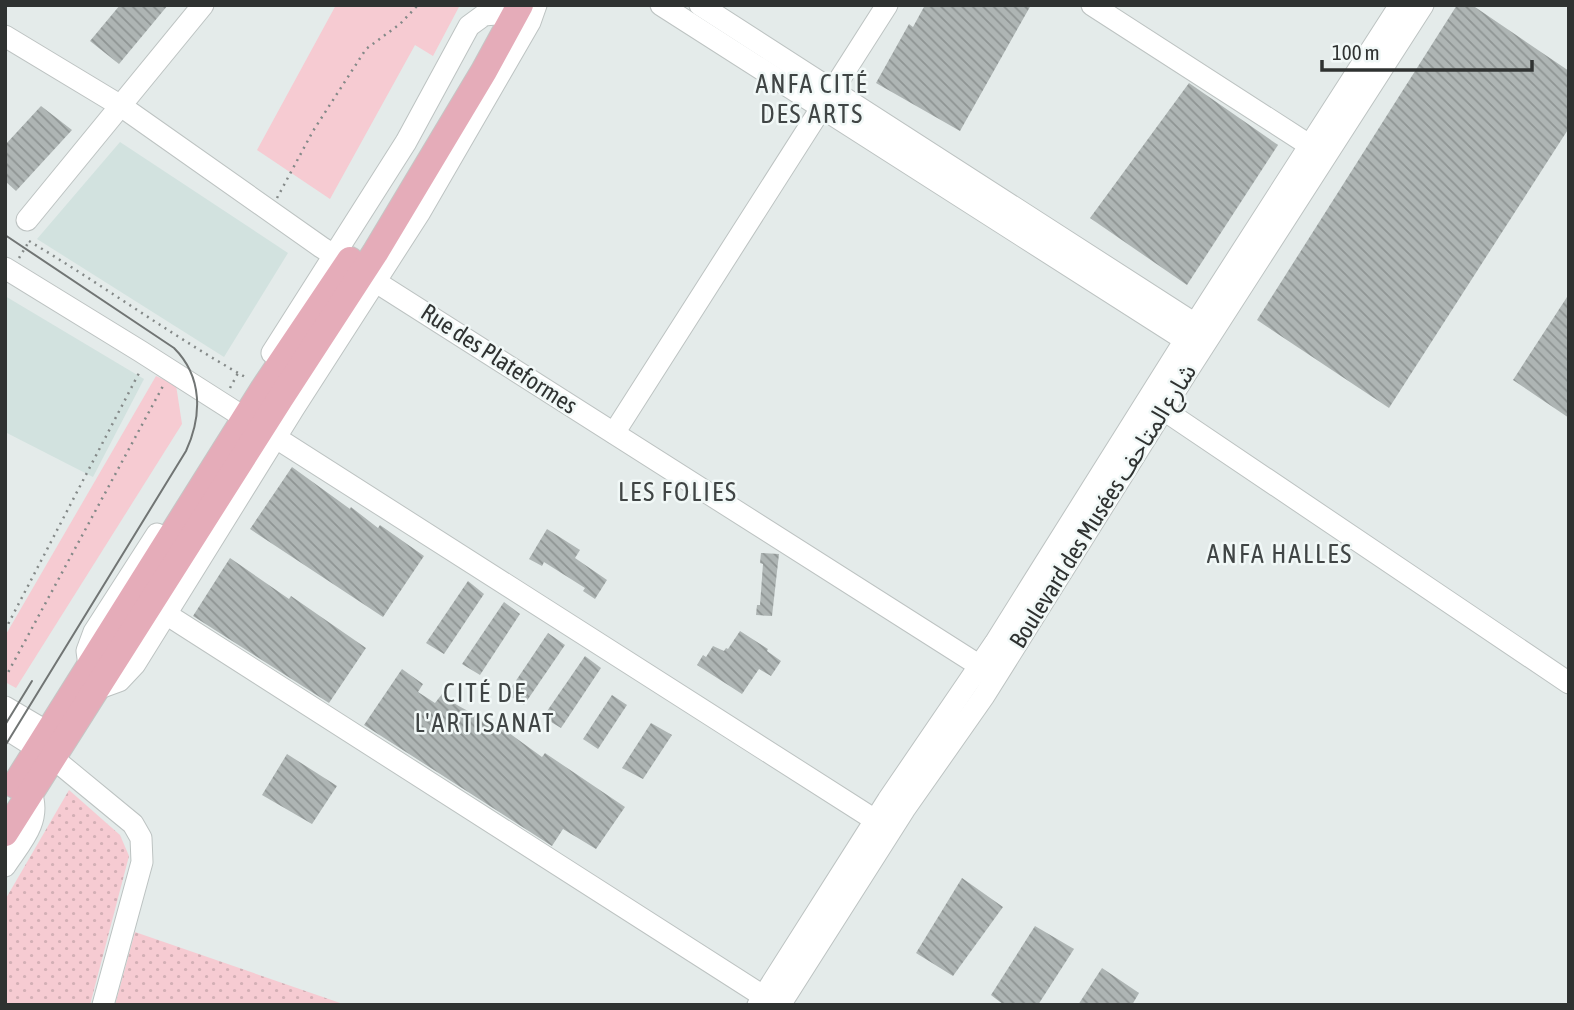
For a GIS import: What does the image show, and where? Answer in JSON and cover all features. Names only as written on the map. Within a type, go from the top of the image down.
[{"type":"main road","points":[[5,833],[14,790],[51,745],[355,268],[432,126],[506,8]]},
{"type":"street","points":[[25,228],[203,5]]},
{"type":"street","points":[[255,425],[254,382],[355,268],[494,86],[530,22],[536,5]]},
{"type":"street","points":[[661,5],[827,99],[1198,337]]},
{"type":"street","points":[[700,5],[827,99]]},
{"type":"street","points":[[614,433],[887,5]]},
{"type":"street","points":[[1091,5],[1309,145]]},
{"type":"street","name":"Boulevard des Musées شارع المتاحف","points":[[767,1002],[875,820],[988,672],[1164,410],[1198,337],[1309,145],[1400,5]]},
{"type":"street","name":"Boulevard des Musées شارع المتاحف","points":[[767,1002],[904,810],[1198,337],[1423,5]]},
{"type":"street","name":"Rue des Plateformes","points":[[5,36],[121,106],[355,268],[988,672]]},
{"type":"street","points":[[93,677],[113,685],[126,676],[135,664],[166,614],[255,425],[355,268]]},
{"type":"street","points":[[8,269],[875,820]]},
{"type":"street","points":[[1164,410],[1569,683]]},
{"type":"street","points":[[166,614],[767,1002]]},
{"type":"street","points":[[5,707],[51,745],[133,824],[142,846],[140,870],[103,1005]]},
{"type":"street","points":[[5,728],[51,745]]},
{"type":"street","points":[[5,866],[33,821],[35,807],[14,790]]},
{"type":"path","points":[[270,211],[313,131],[366,49],[400,24],[418,5]]},
{"type":"path","points":[[25,228],[29,242],[254,382]]},
{"type":"path","points":[[8,269],[29,242]]},
{"type":"path","points":[[5,631],[141,370],[132,364],[140,351]]},
{"type":"path","points":[[5,678],[171,372]]},
{"type":"shaded area","points":[[336,5],[460,5],[433,56],[415,45],[330,199],[257,150]]},
{"type":"shaded area","points":[[120,142],[288,253],[224,357],[37,239]]},
{"type":"shaded area","points":[[5,296],[144,379],[93,477],[5,432]]},
{"type":"shaded area","points":[[156,376],[176,385],[182,424],[16,688],[5,682],[5,636]]},
{"type":"shaded area","points":[[69,790],[120,835],[129,856],[90,1005],[5,1005],[5,900]]},
{"type":"shaded area","points":[[135,932],[346,1005],[115,1005]]},
{"type":"building","points":[[120,5],[168,5],[119,64],[90,41]]},
{"type":"building","points":[[925,5],[1031,5],[960,131],[876,83],[909,24],[913,27]]},
{"type":"building","points":[[1457,5],[1472,5],[1569,71],[1569,128],[1389,408],[1257,320]]},
{"type":"building","points":[[1189,83],[1278,145],[1187,285],[1090,218]]},
{"type":"building","points":[[41,106],[72,130],[16,191],[5,181],[5,145]]},
{"type":"building","points":[[1569,294],[1569,418],[1513,380]]},
{"type":"building","points":[[292,467],[378,528],[380,525],[424,556],[383,617],[250,529]]},
{"type":"building","points":[[547,529],[580,550],[575,558],[607,580],[595,599],[583,591],[585,588],[544,562],[542,566],[529,559]]},
{"type":"building","points":[[761,553],[779,554],[772,616],[756,615],[757,605],[760,605],[763,564],[760,563]]},
{"type":"building","points":[[230,558],[366,648],[329,703],[193,616]]},
{"type":"building","points":[[468,581],[484,594],[444,654],[426,643]]},
{"type":"building","points":[[504,602],[520,614],[480,675],[462,664]]},
{"type":"building","points":[[740,631],[781,661],[771,676],[759,669],[742,694],[697,665],[713,646],[724,651],[728,649]]},
{"type":"building","points":[[548,633],[565,645],[524,705],[507,694]]},
{"type":"building","points":[[585,656],[601,668],[561,728],[543,717]]},
{"type":"building","points":[[402,669],[423,684],[418,692],[435,703],[442,694],[488,722],[490,719],[542,757],[545,753],[625,807],[596,849],[563,829],[552,846],[364,725]]},
{"type":"building","points":[[612,695],[627,705],[598,749],[583,739]]},
{"type":"building","points":[[651,723],[672,735],[643,779],[622,768]]},
{"type":"building","points":[[287,754],[337,786],[312,824],[262,795]]},
{"type":"building","points":[[962,878],[1003,907],[953,976],[916,953]]},
{"type":"building","points":[[1035,926],[1074,949],[1038,1005],[1004,1005],[991,995]]},
{"type":"building","points":[[1102,968],[1139,993],[1132,1005],[1078,1005]]},
{"type":"tram line","points":[[5,235],[174,348],[190,371],[197,397],[195,424],[186,451],[5,746]]},
{"type":"tram line","points":[[5,725],[32,681]]},
{"type":"district","name":"ANFA CITÉ DES ARTS","points":[[812,99]]},
{"type":"district","name":"LES FOLIES","points":[[678,492]]},
{"type":"district","name":"ANFA HALLES","points":[[1280,554]]},
{"type":"district","name":"CITÉ DE L'ARTISANAT","points":[[485,708]]}]
